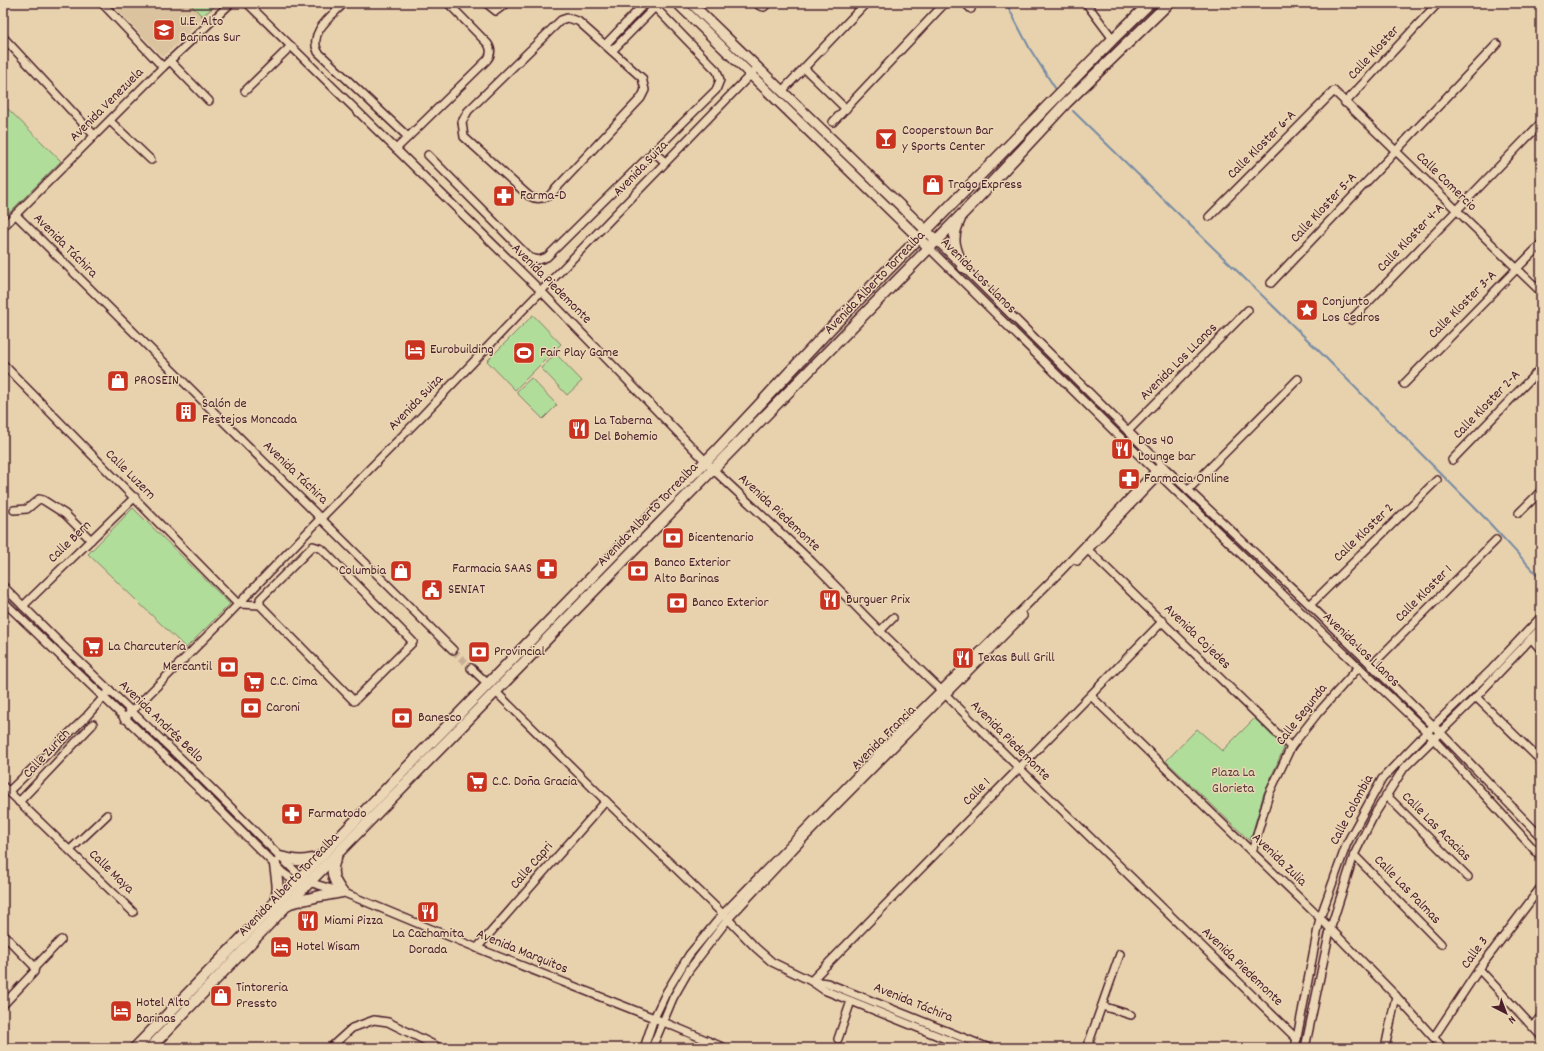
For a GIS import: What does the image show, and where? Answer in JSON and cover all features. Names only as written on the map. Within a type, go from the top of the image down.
[{"type":"main road","name":"Avenida Alberto Torrealba","points":[[150,1048],[288,904],[320,857],[829,330],[1150,3]]},
{"type":"main road","name":"Avenida Alberto Torrealba","points":[[135,1048],[273,905],[338,854],[933,244],[1066,103],[1169,3]]},
{"type":"main road","points":[[963,267],[956,250],[954,237],[956,228],[964,212]]},
{"type":"main road","points":[[288,904],[342,892],[335,882],[332,874],[333,864],[338,854]]},
{"type":"main road","points":[[273,905],[277,898],[278,860],[300,861],[320,857]]},
{"type":"street","points":[[102,3],[163,67]]},
{"type":"street","name":"Avenida Venezuela","points":[[3,228],[94,135],[231,3]]},
{"type":"street","name":"Avenida Piedemonte","points":[[247,3],[541,291],[713,469],[811,561],[880,631],[1296,1039]]},
{"type":"street","points":[[344,3],[318,32],[315,40],[316,48],[318,52],[408,137]]},
{"type":"street","points":[[396,149],[487,60],[490,55],[491,49],[488,44],[448,3]]},
{"type":"street","points":[[486,3],[496,11],[507,3]]},
{"type":"street","points":[[605,46],[645,3]]},
{"type":"street","name":"Avenida Los Llanos","points":[[676,3],[933,244],[1359,667],[1433,738],[1541,857]]},
{"type":"street","name":"Avenida Los Llanos","points":[[692,3],[783,90],[923,235]]},
{"type":"street","points":[[756,3],[764,7],[768,3]]},
{"type":"street","points":[[783,90],[866,3]]},
{"type":"street","points":[[832,122],[846,109],[945,3]]},
{"type":"street","points":[[965,3],[971,9]]},
{"type":"street","points":[[1086,3],[1113,39]]},
{"type":"street","name":"Calle Kloster","points":[[1345,103],[1438,3]]},
{"type":"street","points":[[428,154],[530,258],[539,260],[547,257],[716,90],[720,80],[717,71],[653,5],[612,51]]},
{"type":"street","points":[[570,18],[578,21],[605,46],[642,78],[644,86],[643,95],[549,196],[539,199],[529,196],[464,137],[462,122],[468,111],[561,20],[570,18]]},
{"type":"street","points":[[3,37],[94,135]]},
{"type":"street","name":"Calle Kloster 5-A","points":[[1271,283],[1497,44]]},
{"type":"street","points":[[246,91],[291,46]]},
{"type":"street","points":[[170,61],[210,101]]},
{"type":"street","name":"Avenida Suiza","points":[[124,719],[422,416],[758,67]]},
{"type":"street","points":[[804,69],[846,109]]},
{"type":"street","name":"Calle Comercio","points":[[1334,91],[1541,292]]},
{"type":"street","name":"Calle Kloster 6-A","points":[[1209,218],[1334,91]]},
{"type":"street","points":[[110,121],[151,160]]},
{"type":"street","name":"Calle Kloster 4-A","points":[[1351,320],[1541,123]]},
{"type":"street","points":[[653,151],[665,162]]},
{"type":"street","name":"Avenida Táchira","points":[[16,215],[182,382],[322,517],[453,650]]},
{"type":"street","name":"Avenida Los Llanos","points":[[933,244],[963,267],[1128,431],[1161,470],[1188,490],[1310,605],[1440,732],[1541,837]]},
{"type":"street","name":"Calle Kloster 3-A","points":[[1404,384],[1541,244]]},
{"type":"street","name":"Avenida Los LLanos","points":[[1128,431],[1248,310]]},
{"type":"street","name":"Calle Luzern","points":[[3,364],[135,497],[238,604]]},
{"type":"street","name":"Calle Kloster 2-A","points":[[1452,460],[1541,368]]},
{"type":"street","points":[[1188,490],[1298,379]]},
{"type":"street","name":"Avenida Francia","points":[[644,1048],[654,1018],[667,991],[689,955],[1161,470]]},
{"type":"street","name":"Calle Kloster 2","points":[[1310,605],[1437,480]]},
{"type":"street","points":[[1519,513],[1541,491]]},
{"type":"street","name":"Calle Bern","points":[[23,606],[135,497]]},
{"type":"street","points":[[14,510],[27,509],[39,499],[43,500],[65,514],[91,540]]},
{"type":"street","name":"Calle Kloster 1","points":[[1371,666],[1496,540]]},
{"type":"street","points":[[238,604],[260,605],[354,701],[413,642],[322,549],[313,546],[260,599],[260,605]]},
{"type":"street","name":"Avenida Cojedes","points":[[1086,548],[1163,621],[1291,747]]},
{"type":"street","name":"Avenida Andrés Bello","points":[[3,586],[132,711],[278,860]]},
{"type":"street","name":"Avenida Andrés Bello","points":[[3,601],[124,719],[303,882]]},
{"type":"street","name":"Calle Colombia","points":[[1295,1048],[1320,918],[1347,843],[1382,779],[1433,726],[1492,669],[1541,617]]},
{"type":"street","points":[[880,631],[893,618]]},
{"type":"street","name":"Calle 1","points":[[811,981],[1163,621]]},
{"type":"street","name":"Calle Colombia","points":[[1305,1048],[1330,930],[1354,855],[1374,815],[1404,768],[1476,697],[1541,628]]},
{"type":"street","points":[[1531,638],[1539,648]]},
{"type":"street","name":"Calle Segunda","points":[[1252,852],[1269,794],[1291,747],[1317,714],[1359,667]]},
{"type":"street","points":[[471,668],[488,684]]},
{"type":"street","name":"Calle Zurich","points":[[9,791],[86,717],[110,690]]},
{"type":"street","points":[[496,692],[772,962],[811,981],[826,986],[851,1002],[964,1047]]},
{"type":"street","name":"Avenida Zulia","points":[[1091,696],[1320,918],[1330,930],[1396,996],[1443,1048]]},
{"type":"street","points":[[1476,697],[1541,761]]},
{"type":"street","name":"Calle Zurich","points":[[19,802],[93,724]]},
{"type":"street","name":"Calle Maya","points":[[3,786],[133,912]]},
{"type":"street","name":"Calle Las Acacias","points":[[1386,795],[1468,877]]},
{"type":"street","name":"Calle Capri","points":[[477,948],[606,801]]},
{"type":"street","name":"Calle Maya","points":[[70,850],[107,814]]},
{"type":"street","name":"Calle Las Palmas","points":[[1354,855],[1442,944]]},
{"type":"street","name":"Avenida Marquitos","points":[[303,882],[342,892],[725,1048]]},
{"type":"street","name":"Calle 3","points":[[1434,1037],[1479,968],[1541,887]]},
{"type":"street","name":"Avenida Francia","points":[[652,1048],[673,998],[726,916]]},
{"type":"street","points":[[3,934],[35,967]]},
{"type":"street","points":[[3,1005],[34,972],[35,967],[61,940]]},
{"type":"street","points":[[1089,1048],[1089,1042],[1120,954]]},
{"type":"street","points":[[1479,968],[1541,1036]]},
{"type":"street","name":"Avenida Táchira","points":[[826,986],[989,1048]]},
{"type":"street","points":[[1385,1048],[1396,996]]},
{"type":"street","points":[[838,1039],[851,1002]]},
{"type":"street","points":[[1102,1006],[1130,1015]]},
{"type":"street","points":[[1533,1026],[1541,1016]]},
{"type":"street","points":[[330,1048],[352,1028],[374,1020],[388,1022],[440,1048]]},
{"type":"shaded area","name":"U.E. Alto Barinas Sur","points":[[110,3],[219,3],[163,57]]},
{"type":"green space","points":[[189,3],[219,3],[202,16]]},
{"type":"green space","points":[[3,104],[61,161],[3,219]]},
{"type":"green space","name":"Fair Play Game","points":[[533,315],[561,344],[515,390],[487,361]]},
{"type":"green space","points":[[556,354],[582,381],[567,395],[541,368]]},
{"type":"green space","points":[[531,378],[557,405],[543,419],[516,392]]},
{"type":"green space","points":[[133,508],[230,604],[186,648],[88,554]]},
{"type":"green space","name":"Plaza La Glorieta","points":[[1255,718],[1284,748],[1264,793],[1250,841],[1166,761],[1197,729],[1222,751]]},
{"type":"waterway","points":[[1006,3],[1030,49],[1055,88]]},
{"type":"waterway","points":[[1073,111],[1316,348],[1483,516],[1541,579]]},
{"type":"tunnel","points":[[453,650],[471,668]]},
{"type":"place","name":"U.E. Alto Barinas Sur","points":[[164,30]]},
{"type":"place","name":"Cooperstown Bar y Sports Center","points":[[886,139]]},
{"type":"place","name":"Trago Express","points":[[933,185]]},
{"type":"place","name":"Farma-D","points":[[504,196]]},
{"type":"place","name":"Conjunto Los Cedros","points":[[1307,310]]},
{"type":"place","name":"Eurobuilding","points":[[415,350]]},
{"type":"place","name":"Fair Play Game","points":[[524,353]]},
{"type":"place","name":"PROSEIN","points":[[118,381]]},
{"type":"place","name":"Salón de Festejos Moncada","points":[[186,412]]},
{"type":"place","name":"La Taberna Del Bohemio","points":[[579,429]]},
{"type":"place","name":"Dos 40 Lounge bar","points":[[1122,449]]},
{"type":"place","name":"Farmacia Online","points":[[1129,479]]},
{"type":"place","name":"Bicentenario","points":[[673,538]]},
{"type":"place","name":"Farmacia SAAS","points":[[547,569]]},
{"type":"place","name":"Columbia","points":[[401,571]]},
{"type":"place","name":"Banco Exterior Alto Barinas","points":[[638,571]]},
{"type":"place","name":"SENIAT","points":[[432,590]]},
{"type":"place","name":"Burguer Prix","points":[[830,600]]},
{"type":"place","name":"Banco Exterior","points":[[677,603]]},
{"type":"place","name":"La Charcutería","points":[[93,647]]},
{"type":"place","name":"Provincial","points":[[479,652]]},
{"type":"place","name":"Texas Bull Grill","points":[[963,658]]},
{"type":"place","name":"Mercantil","points":[[228,667]]},
{"type":"place","name":"C.C. Cima","points":[[254,682]]},
{"type":"place","name":"Caroni","points":[[251,708]]},
{"type":"place","name":"Banesco","points":[[402,718]]},
{"type":"place","name":"C.C. Doña Gracia","points":[[477,782]]},
{"type":"place","name":"Farmatodo","points":[[292,814]]},
{"type":"place","name":"La Cachamita Dorada","points":[[428,912]]},
{"type":"place","name":"Miami Pizza","points":[[308,921]]},
{"type":"place","name":"Hotel Wisam","points":[[281,947]]},
{"type":"place","name":"Tintoreria Pressto","points":[[221,996]]},
{"type":"place","name":"Hotel Alto Barinas","points":[[121,1011]]}]
